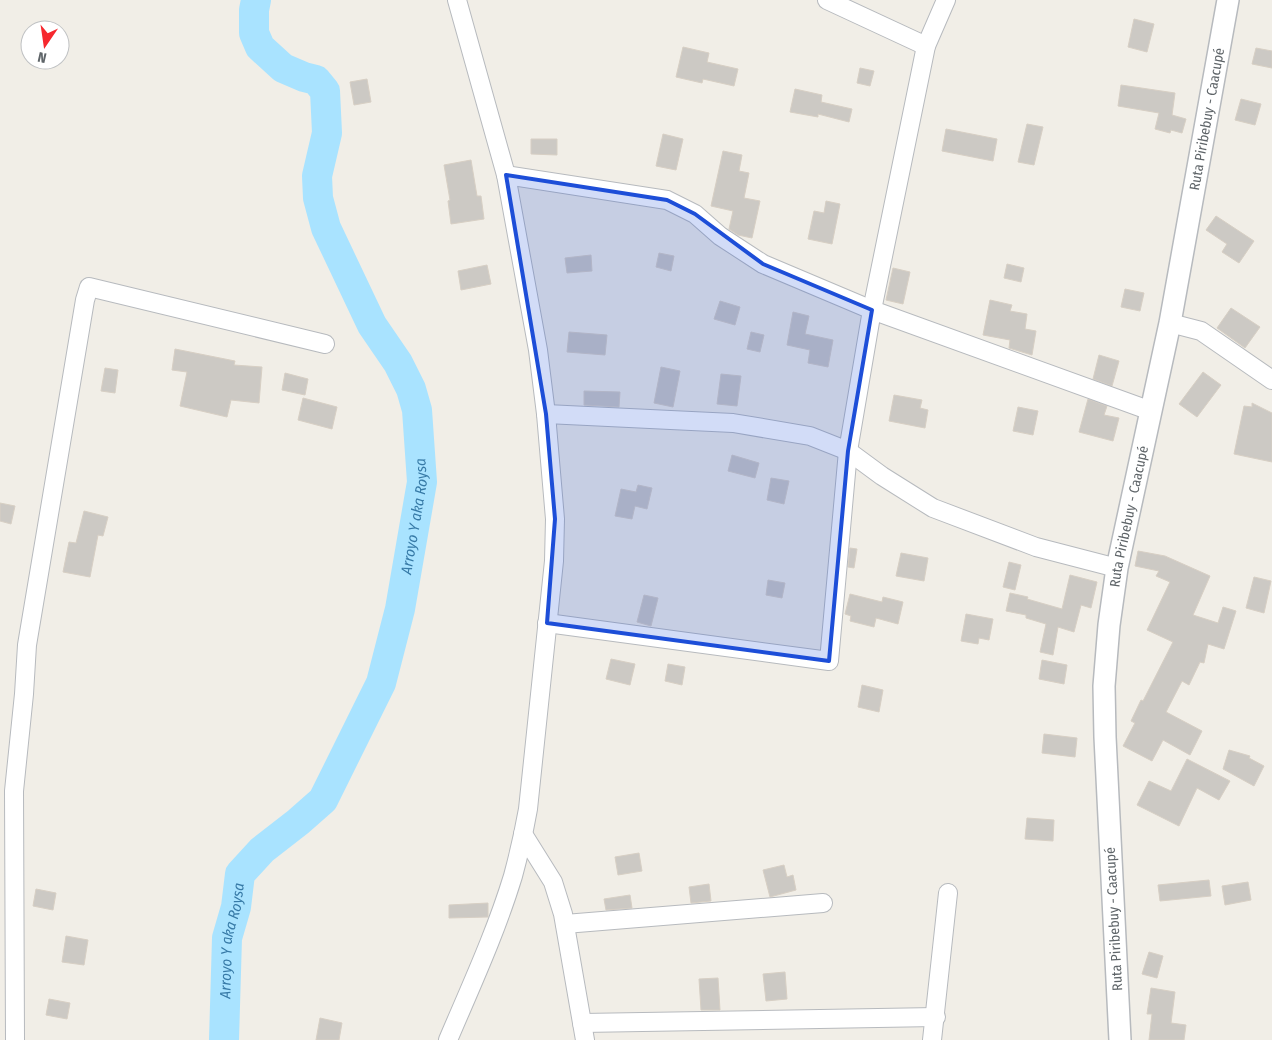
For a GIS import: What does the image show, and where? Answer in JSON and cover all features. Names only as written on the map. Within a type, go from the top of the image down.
[{"type":"street","points":[[448,1040],[489,945],[512,878],[523,834],[528,808],[554,561],[555,519],[546,414],[538,350],[506,175],[457,0]]},
{"type":"street","points":[[827,0],[926,46]]},
{"type":"street","points":[[547,623],[830,660],[848,451],[872,310],[926,46],[946,0]]},
{"type":"street","name":"Ruta Piribebuy - Caacupé","points":[[1120,1040],[1106,785],[1104,686],[1108,625],[1117,568],[1170,323],[1228,0]]},
{"type":"street","points":[[506,175],[667,200],[695,214],[720,236],[763,264],[872,310],[1151,411]]},
{"type":"street","points":[[15,1040],[7,865],[27,645],[85,300],[89,287],[325,344]]},
{"type":"street","points":[[1170,323],[1201,331],[1272,380]]},
{"type":"street","points":[[546,414],[733,423],[810,436],[848,451],[882,476],[933,508],[1036,547],[1117,568]]},
{"type":"street","points":[[523,834],[553,882],[565,924],[585,1040]]},
{"type":"street","points":[[932,1040],[948,893]]},
{"type":"street","points":[[565,924],[822,903]]},
{"type":"street","points":[[582,1023],[936,1017]]},
{"type":"highlighted area","points":[[506,175],[667,200],[695,214],[763,264],[872,310],[848,451],[829,661],[547,623],[555,519],[546,414]]},
{"type":"building","points":[[1134,19],[1154,24],[1147,52],[1128,47]]},
{"type":"building","points":[[683,47],[709,53],[707,62],[738,69],[734,86],[703,79],[702,83],[676,77]]},
{"type":"building","points":[[1256,48],[1272,51],[1272,68],[1252,64]]},
{"type":"building","points":[[860,68],[874,71],[870,86],[857,83]]},
{"type":"building","points":[[367,79],[371,102],[354,105],[350,82]]},
{"type":"building","points":[[1121,85],[1175,93],[1172,115],[1186,119],[1182,133],[1171,130],[1170,133],[1155,129],[1159,113],[1118,106]]},
{"type":"building","points":[[795,89],[822,95],[821,102],[852,109],[849,122],[818,114],[818,117],[790,112]]},
{"type":"building","points":[[1241,99],[1261,104],[1255,125],[1235,120]]},
{"type":"building","points":[[1027,124],[1043,127],[1034,165],[1018,162]]},
{"type":"building","points":[[946,129],[997,139],[993,161],[942,151]]},
{"type":"building","points":[[663,134],[683,139],[676,170],[656,166]]},
{"type":"building","points":[[531,139],[557,139],[557,155],[531,154]]},
{"type":"building","points":[[723,151],[742,155],[739,171],[749,173],[744,198],[760,201],[752,238],[738,235],[729,229],[733,211],[711,206]]},
{"type":"building","points":[[471,160],[477,196],[481,196],[484,219],[451,224],[448,201],[450,200],[444,165]]},
{"type":"building","points":[[826,201],[840,204],[832,244],[808,239],[814,211],[824,213]]},
{"type":"building","points":[[1216,216],[1254,241],[1239,263],[1222,252],[1227,244],[1206,230]]},
{"type":"building","points":[[659,253],[674,256],[671,271],[656,267]]},
{"type":"building","points":[[591,255],[592,271],[567,273],[565,258]]},
{"type":"building","points":[[1007,264],[1024,268],[1021,282],[1004,278]]},
{"type":"building","points":[[487,265],[491,284],[461,290],[458,271]]},
{"type":"building","points":[[893,268],[910,272],[903,304],[886,300]]},
{"type":"building","points":[[1125,289],[1144,293],[1140,311],[1121,307]]},
{"type":"building","points":[[990,300],[1012,305],[1010,311],[1027,314],[1025,329],[1036,331],[1032,355],[1009,348],[1010,340],[983,335]]},
{"type":"building","points":[[720,301],[740,307],[735,325],[714,319]]},
{"type":"building","points":[[1231,308],[1260,327],[1245,348],[1217,328]]},
{"type":"building","points":[[793,312],[809,316],[805,334],[833,340],[828,367],[808,363],[810,350],[787,345]]},
{"type":"building","points":[[569,332],[607,335],[605,355],[567,352]]},
{"type":"building","points":[[751,332],[764,335],[760,352],[747,349]]},
{"type":"building","points":[[175,349],[235,361],[234,365],[262,367],[259,403],[231,400],[227,417],[180,406],[187,372],[172,370]]},
{"type":"building","points":[[1099,355],[1119,361],[1112,386],[1093,379]]},
{"type":"building","points":[[661,367],[680,371],[673,407],[654,403]]},
{"type":"building","points":[[105,368],[118,370],[115,393],[101,391]]},
{"type":"building","points":[[1203,372],[1221,385],[1197,417],[1179,404]]},
{"type":"building","points":[[285,373],[308,379],[305,395],[282,390]]},
{"type":"building","points":[[721,374],[741,376],[737,406],[717,404]]},
{"type":"building","points":[[584,391],[620,392],[619,407],[584,405]]},
{"type":"building","points":[[894,395],[922,400],[920,408],[928,410],[925,428],[889,421]]},
{"type":"building","points":[[303,398],[337,407],[332,429],[298,420]]},
{"type":"building","points":[[1088,399],[1107,406],[1104,415],[1119,418],[1113,441],[1079,432]]},
{"type":"building","points":[[1252,403],[1272,413],[1272,462],[1234,454],[1244,406],[1252,407]]},
{"type":"building","points":[[1018,407],[1038,411],[1033,435],[1013,431]]},
{"type":"building","points":[[732,455],[759,463],[755,478],[728,471]]},
{"type":"building","points":[[771,478],[789,481],[784,504],[767,500]]},
{"type":"building","points":[[638,485],[652,488],[647,509],[635,506],[632,519],[615,516],[621,489],[636,492]]},
{"type":"building","points":[[0,503],[15,506],[11,524],[0,521]]},
{"type":"building","points":[[84,511],[108,517],[103,536],[98,535],[90,577],[63,572],[69,542],[76,543]]},
{"type":"building","points":[[850,548],[857,549],[854,568],[848,567]]},
{"type":"building","points":[[1138,551],[1165,556],[1210,576],[1193,615],[1218,623],[1223,607],[1236,611],[1224,649],[1208,644],[1204,663],[1200,662],[1189,685],[1182,681],[1166,712],[1202,731],[1190,755],[1163,740],[1152,761],[1123,746],[1135,723],[1131,721],[1141,700],[1143,701],[1173,642],[1147,630],[1170,582],[1156,576],[1159,571],[1135,566]]},
{"type":"building","points":[[901,553],[928,558],[924,581],[896,576]]},
{"type":"building","points":[[1009,562],[1021,565],[1015,590],[1003,587]]},
{"type":"building","points":[[1070,575],[1097,582],[1091,608],[1081,605],[1074,632],[1058,627],[1053,655],[1040,652],[1046,624],[1026,618],[1026,615],[1006,611],[1010,593],[1062,609]]},
{"type":"building","points":[[1254,577],[1271,581],[1264,613],[1246,608]]},
{"type":"building","points":[[768,580],[785,583],[782,598],[766,595]]},
{"type":"building","points":[[850,594],[882,602],[883,597],[903,602],[898,624],[876,618],[874,627],[850,621],[851,616],[845,614]]},
{"type":"building","points":[[644,595],[658,598],[651,626],[637,622]]},
{"type":"building","points":[[966,614],[993,619],[989,640],[979,638],[978,644],[961,641]]},
{"type":"building","points":[[611,659],[635,664],[630,685],[606,679]]},
{"type":"building","points":[[1042,660],[1067,665],[1064,684],[1039,679]]},
{"type":"building","points":[[668,664],[685,667],[682,685],[665,681]]},
{"type":"building","points":[[862,685],[883,690],[879,712],[858,707]]},
{"type":"building","points":[[1044,734],[1077,738],[1075,757],[1042,753]]},
{"type":"building","points":[[1229,750],[1250,756],[1249,758],[1264,766],[1254,786],[1223,769]]},
{"type":"building","points":[[1187,759],[1230,781],[1219,800],[1197,788],[1179,826],[1137,805],[1149,781],[1171,791]]},
{"type":"building","points":[[1027,818],[1054,820],[1053,841],[1025,839]]},
{"type":"building","points":[[639,853],[642,871],[618,875],[615,857]]},
{"type":"building","points":[[784,865],[787,877],[793,875],[796,890],[770,897],[763,870]]},
{"type":"building","points":[[1209,880],[1211,896],[1160,901],[1158,885]]},
{"type":"building","points":[[1248,882],[1251,900],[1225,905],[1222,886]]},
{"type":"building","points":[[709,884],[711,901],[691,903],[689,887]]},
{"type":"building","points":[[36,889],[56,893],[53,910],[33,906]]},
{"type":"building","points":[[630,895],[632,908],[606,910],[604,899]]},
{"type":"building","points":[[488,903],[488,917],[449,918],[449,905]]},
{"type":"building","points":[[66,936],[88,940],[84,965],[62,962]]},
{"type":"building","points":[[1149,952],[1163,956],[1157,978],[1142,974]]},
{"type":"building","points":[[785,972],[787,999],[766,1001],[763,974]]},
{"type":"building","points":[[718,978],[720,1010],[701,1010],[699,979]]},
{"type":"building","points":[[1151,988],[1175,992],[1171,1023],[1186,1025],[1184,1040],[1149,1040],[1152,1014],[1147,1014]]},
{"type":"building","points":[[49,999],[70,1003],[67,1019],[46,1015]]},
{"type":"building","points":[[320,1018],[342,1023],[339,1040],[316,1040]]},
{"type":"waterway","name":"Arroyo Y aka Roysa","points":[[224,1040],[227,938],[236,907],[240,874],[262,850],[323,800],[381,683],[400,609],[422,482],[417,410],[411,389],[398,363],[372,325],[326,228],[318,198],[317,176],[327,133],[325,91],[316,80],[283,68],[260,47],[254,33],[256,0]]}]
